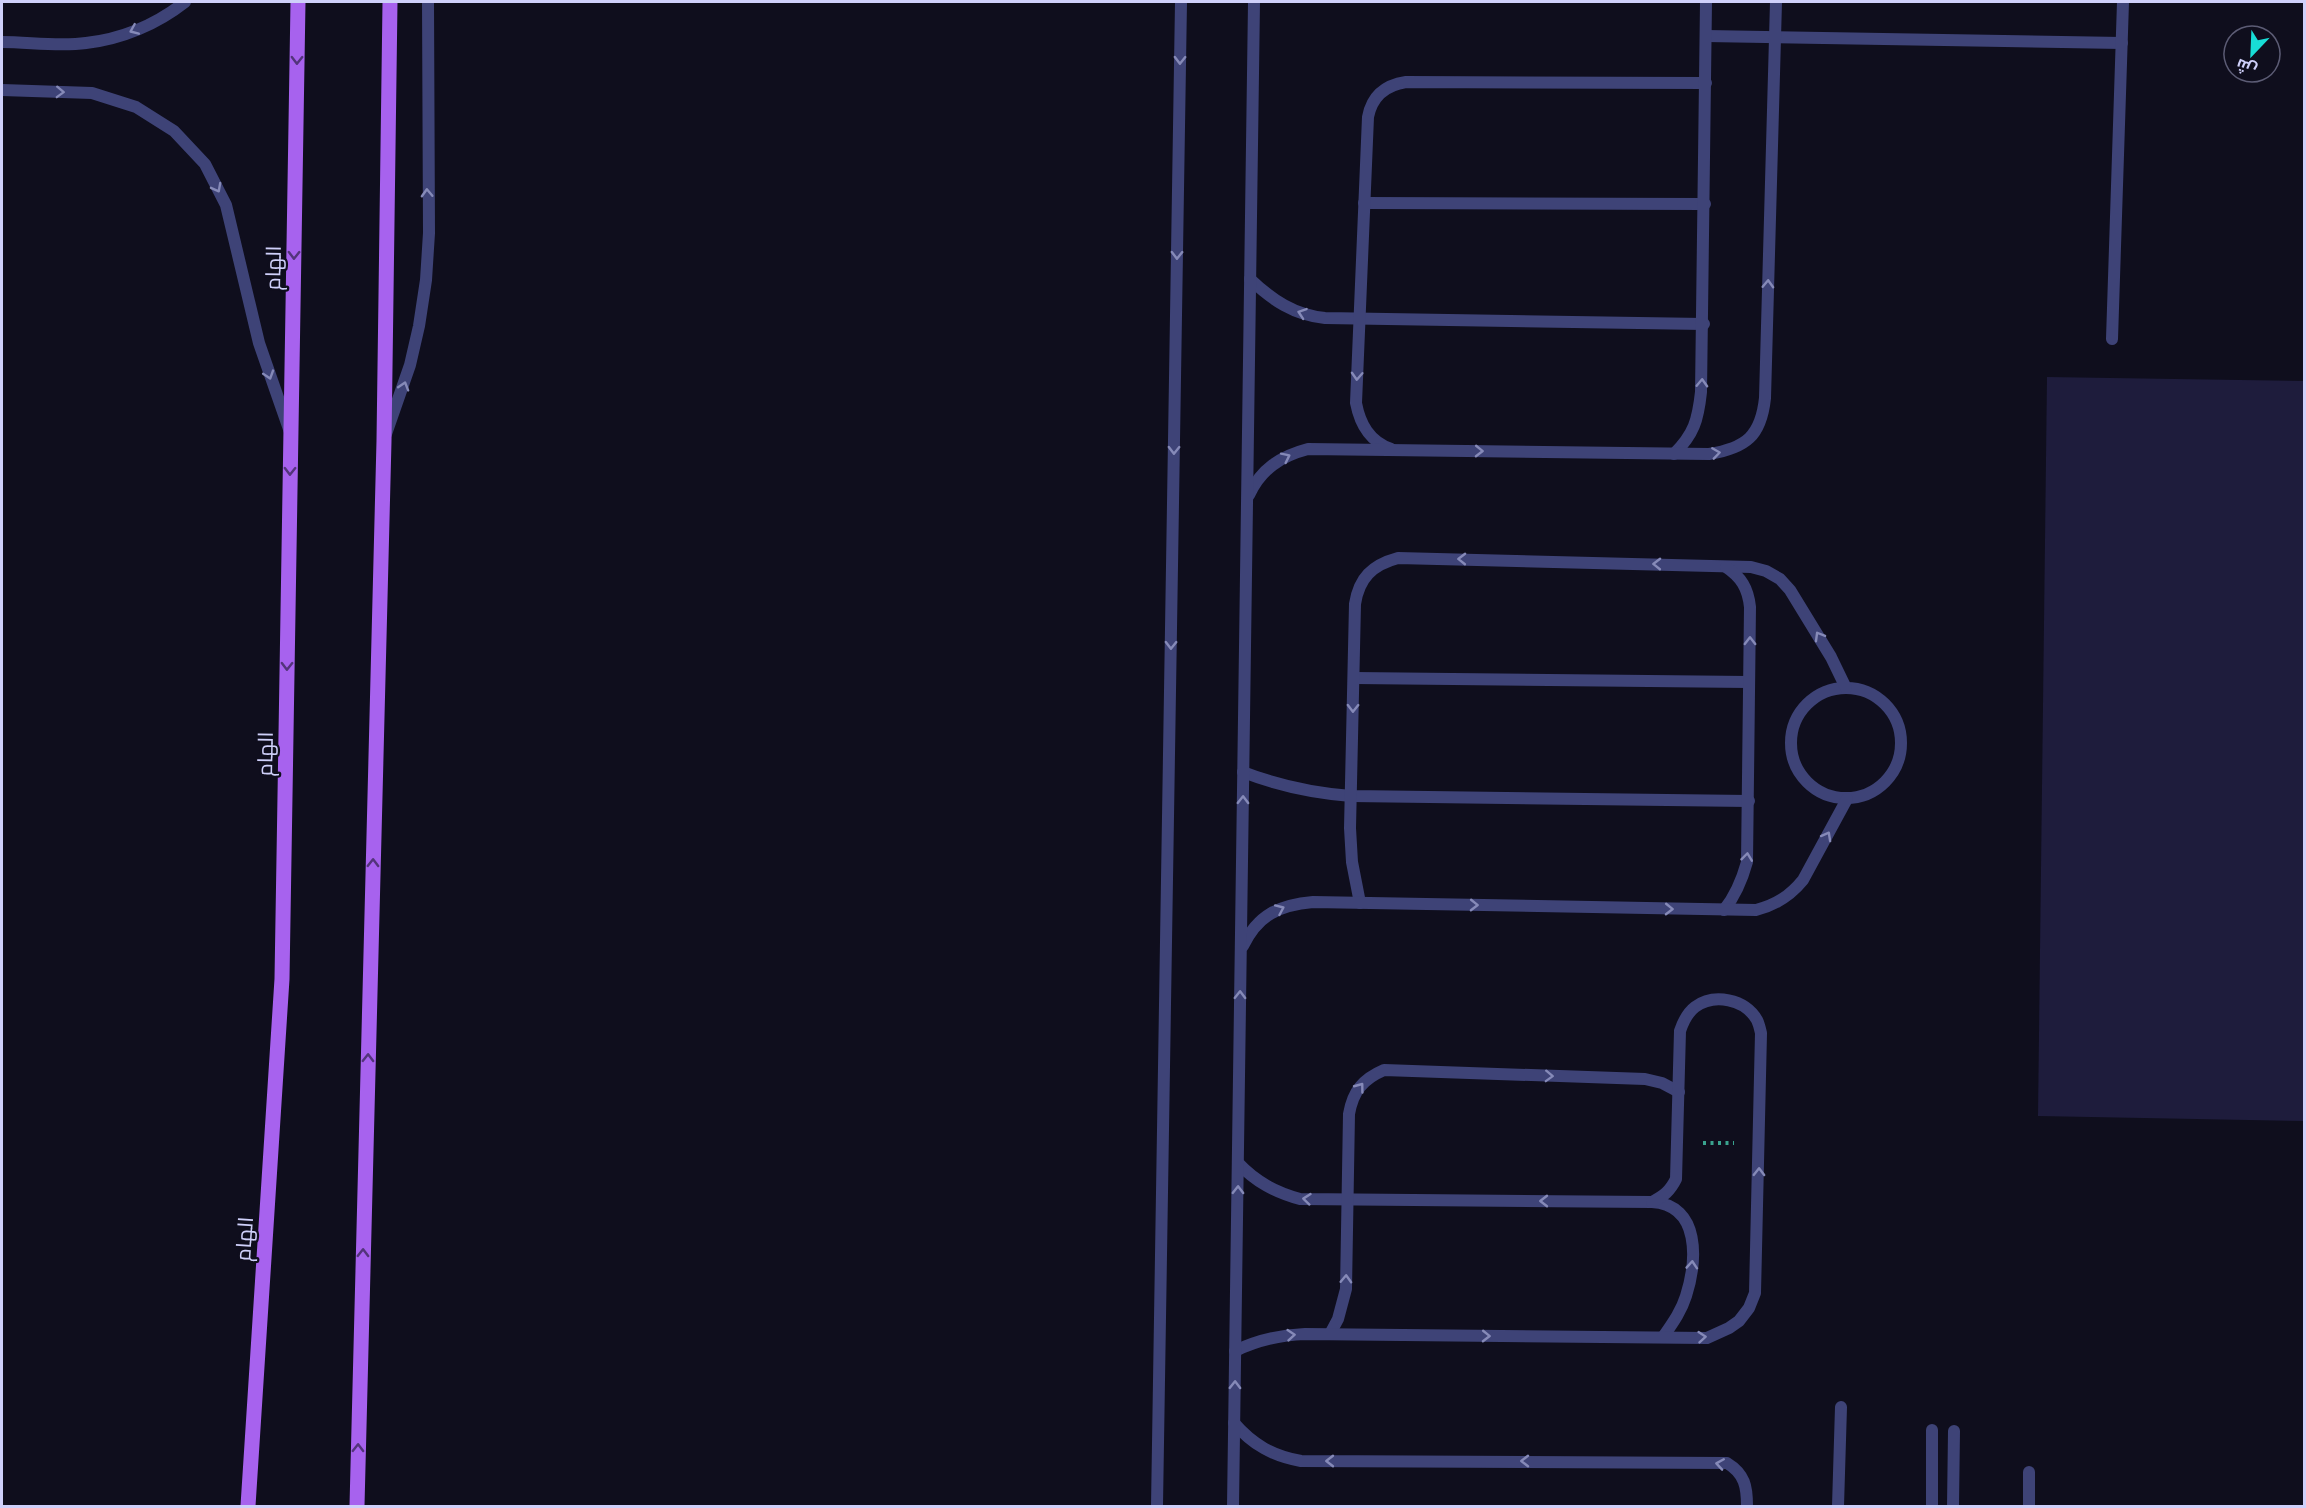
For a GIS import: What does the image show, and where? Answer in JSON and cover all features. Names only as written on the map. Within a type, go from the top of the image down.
[{"type":"main road","name":"الهام","points":[[248,1506],[282,979],[298,2]]},
{"type":"main road","points":[[357,1506],[384,441],[390,2]]},
{"type":"street","points":[[2,42],[86,44],[128,34],[168,15],[185,2]]},
{"type":"street","points":[[384,441],[410,365],[426,280],[429,233],[428,2]]},
{"type":"street","points":[[1157,1506],[1181,2]]},
{"type":"street","points":[[1233,1506],[1254,2]]},
{"type":"street","points":[[1674,454],[1696,426],[1699,411],[1704,324],[1706,2]]},
{"type":"street","points":[[1247,499],[1254,483],[1265,470],[1293,453],[1308,449],[1709,454],[1727,451],[1744,443],[1754,434],[1762,417],[1776,2]]},
{"type":"street","points":[[2112,339],[2123,2]]},
{"type":"street","points":[[1706,36],[2122,43]]},
{"type":"street","points":[[1395,450],[1383,446],[1366,431],[1359,417],[1356,403],[1370,107],[1382,91],[1393,84],[1407,82],[1706,83]]},
{"type":"street","points":[[2,90],[92,93],[136,107],[174,131],[205,164],[226,204],[259,343],[291,435]]},
{"type":"street","points":[[1364,202],[1705,204]]},
{"type":"street","points":[[1250,279],[1284,306],[1304,314],[1325,318],[1704,324]]},
{"type":"street","points":[[1360,903],[1352,862],[1351,796],[1357,591],[1370,570],[1383,562],[1398,558],[1724,566],[1751,567],[1766,571],[1780,579],[1790,590],[1814,627],[1846,688]]},
{"type":"street","points":[[1724,566],[1736,574],[1749,596],[1747,862],[1739,888],[1724,910]]},
{"type":"street","points":[[1354,678],[1749,682]]},
{"type":"street","points":[[1846,688],[1865,691],[1882,701],[1894,716],[1901,734],[1901,753],[1894,771],[1882,786],[1866,795],[1847,799],[1822,793],[1803,778],[1792,756],[1792,731],[1802,709],[1821,694],[1846,688]]},
{"type":"street","points":[[1243,772],[1302,791],[1351,796],[1749,801]]},
{"type":"street","points":[[1241,950],[1249,934],[1261,920],[1294,903],[1724,910],[1756,910],[1770,907],[1793,891],[1803,880],[1847,799]]},
{"type":"street","points":[[1235,1351],[1275,1336],[1330,1334],[1707,1338],[1738,1321],[1749,1308],[1755,1293],[1761,1033],[1757,1020],[1747,1009],[1735,1002],[1721,999],[1707,1001],[1695,1007],[1685,1018],[1680,1031],[1676,1179],[1671,1189],[1652,1202]]},
{"type":"street","points":[[1330,1334],[1341,1311],[1346,1289],[1346,1200],[1351,1100],[1365,1080],[1384,1070],[1646,1079],[1662,1083],[1679,1092]]},
{"type":"street","points":[[1238,1163],[1251,1176],[1283,1194],[1300,1199],[1652,1202],[1671,1205],[1686,1220],[1693,1253],[1686,1298],[1676,1319],[1663,1337]]},
{"type":"street","points":[[1838,1506],[1840,1407]]},
{"type":"street","points":[[1234,1423],[1245,1436],[1272,1454],[1301,1461],[1727,1463],[1744,1478],[1747,1506]]},
{"type":"street","points":[[1932,1430],[1932,1506]]},
{"type":"street","points":[[1953,1506],[1954,1431]]},
{"type":"street","points":[[2029,1506],[2030,1472]]},
{"type":"path","points":[[1678,1143],[1760,1142]]},
{"type":"building","points":[[2047,377],[2304,381],[2304,1121],[2038,1116]]}]
